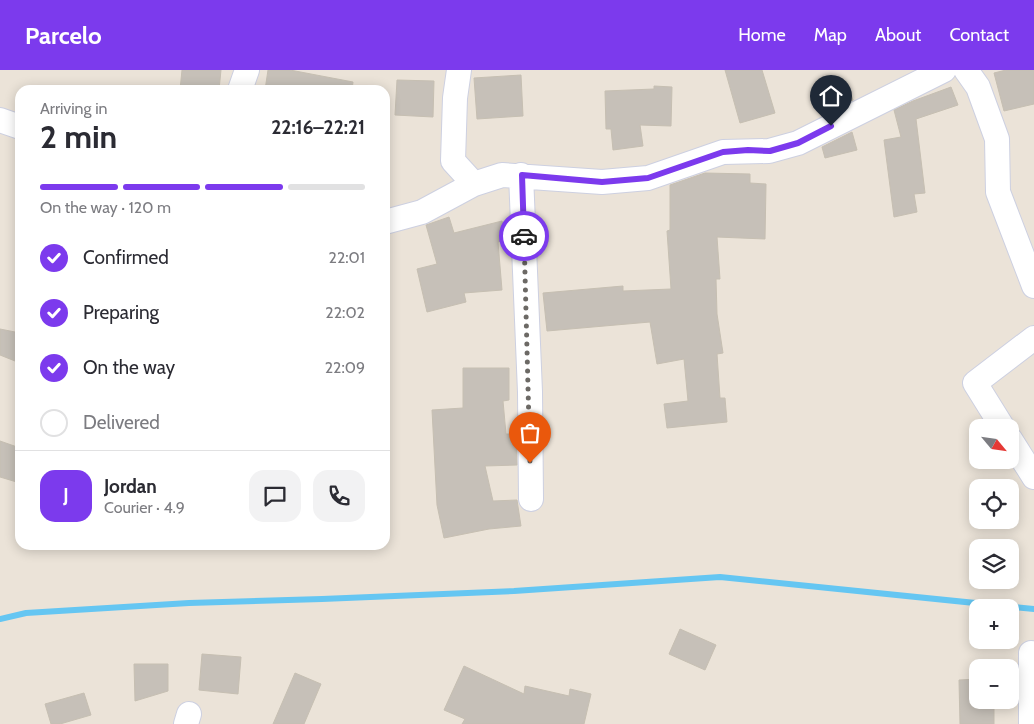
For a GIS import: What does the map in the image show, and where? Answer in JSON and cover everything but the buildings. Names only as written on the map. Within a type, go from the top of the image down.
[{"type":"street","points":[[242,85],[247,70]]},
{"type":"street","points":[[459,70],[455,98],[453,161],[474,184]]},
{"type":"street","points":[[390,221],[422,212],[474,184],[502,175],[602,182],[648,178],[723,152],[770,151],[798,143],[944,70]]},
{"type":"street","points":[[966,70],[978,87],[997,139],[998,192],[1034,286]]},
{"type":"street","points":[[0,120],[15,125]]},
{"type":"street","points":[[522,175],[531,499]]},
{"type":"street","points":[[997,419],[975,383],[1034,338]]},
{"type":"street","points":[[1019,453],[1034,477]]},
{"type":"street","points":[[1031,653],[1031,724]]},
{"type":"waterway","points":[[0,619],[26,613],[189,603],[514,591],[720,577],[1034,609]]},
{"type":"way so far","points":[[524,236],[530,463]]},
{"type":"route","points":[[524,236],[522,175],[602,182],[648,178],[723,152],[770,151],[798,143],[831,126]]}]
